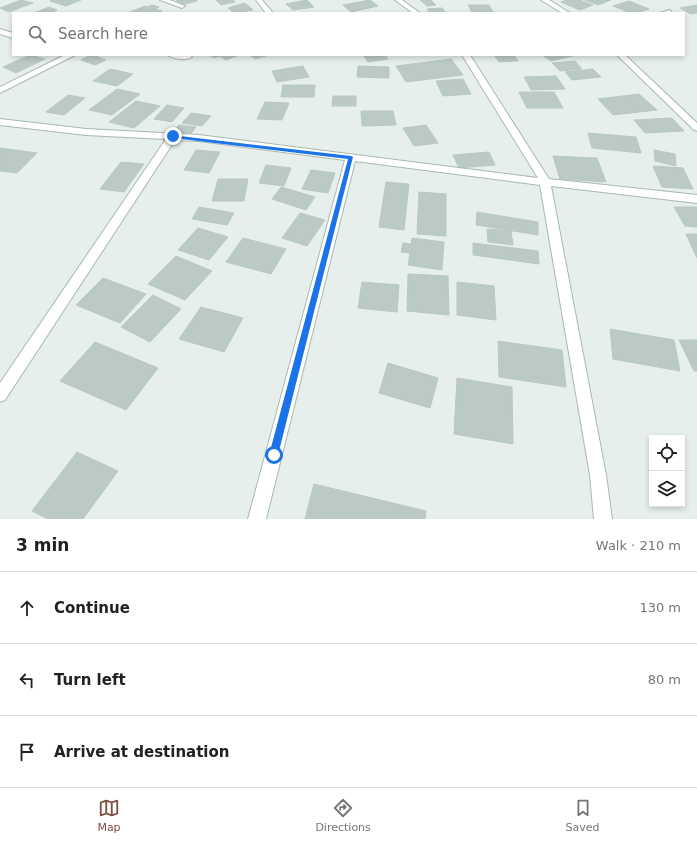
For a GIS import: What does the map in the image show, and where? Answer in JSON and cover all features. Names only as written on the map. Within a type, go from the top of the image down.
[{"type":"street","points":[[163,0],[182,6]]},
{"type":"street","points":[[259,0],[269,12]]},
{"type":"street","points":[[398,0],[416,12]]},
{"type":"street","points":[[544,0],[565,12]]},
{"type":"street","points":[[0,31],[12,36]]},
{"type":"street","points":[[0,90],[70,56]]},
{"type":"street","points":[[180,56],[188,57]]},
{"type":"street","points":[[467,56],[545,181],[598,475],[603,519]]},
{"type":"street","points":[[622,56],[697,128]]},
{"type":"street","points":[[0,122],[86,132],[173,136],[697,199]]},
{"type":"street","points":[[0,395],[173,136]]},
{"type":"street","points":[[257,519],[351,157]]},
{"type":"building","points":[[21,0],[33,3],[9,12],[0,8]]},
{"type":"building","points":[[81,0],[66,6],[50,1]]},
{"type":"building","points":[[176,0],[195,0],[197,1],[181,5]]},
{"type":"building","points":[[216,0],[233,0],[235,2],[221,5]]},
{"type":"building","points":[[307,0],[314,7],[293,10],[286,4]]},
{"type":"building","points":[[370,0],[378,6],[351,12],[343,5]]},
{"type":"building","points":[[420,0],[431,0],[436,5],[427,6]]},
{"type":"building","points":[[567,0],[580,0],[593,5],[580,10],[561,2]]},
{"type":"building","points":[[585,0],[611,0],[598,5]]},
{"type":"building","points":[[629,1],[649,9],[640,12],[628,12],[613,6]]},
{"type":"building","points":[[245,3],[253,10],[233,12],[228,8]]},
{"type":"building","points":[[152,5],[159,7],[155,9],[162,11],[130,12],[145,6],[148,7]]},
{"type":"building","points":[[468,5],[489,5],[493,12],[472,12]]},
{"type":"building","points":[[697,5],[697,13],[691,14],[680,8]]},
{"type":"building","points":[[49,7],[57,10],[52,12],[36,12]]},
{"type":"building","points":[[442,8],[445,12],[429,12],[427,9]]},
{"type":"building","points":[[28,56],[45,59],[16,73],[3,67]]},
{"type":"building","points":[[89,56],[96,56],[106,60],[95,65],[81,60]]},
{"type":"building","points":[[220,56],[237,56],[226,60]]},
{"type":"building","points":[[251,56],[266,56],[255,59]]},
{"type":"building","points":[[364,56],[386,56],[388,59],[368,62]]},
{"type":"building","points":[[495,56],[515,56],[518,61],[499,62]]},
{"type":"building","points":[[544,56],[573,56],[551,61]]},
{"type":"building","points":[[451,59],[463,75],[406,82],[396,66]]},
{"type":"building","points":[[575,61],[582,69],[560,71],[552,63]]},
{"type":"building","points":[[303,66],[309,77],[277,82],[272,71]]},
{"type":"building","points":[[358,66],[389,67],[389,78],[357,77]]},
{"type":"building","points":[[110,69],[133,74],[117,86],[93,81]]},
{"type":"building","points":[[593,69],[601,77],[572,80],[565,72]]},
{"type":"building","points":[[556,76],[565,89],[531,90],[524,77]]},
{"type":"building","points":[[463,79],[471,94],[443,96],[436,81]]},
{"type":"building","points":[[283,85],[315,85],[314,97],[281,97]]},
{"type":"building","points":[[117,89],[140,94],[112,115],[89,110]]},
{"type":"building","points":[[519,92],[554,92],[563,108],[527,108]]},
{"type":"building","points":[[639,94],[657,110],[613,115],[598,99]]},
{"type":"building","points":[[68,95],[85,98],[64,115],[46,112]]},
{"type":"building","points":[[333,96],[356,96],[356,106],[332,106]]},
{"type":"building","points":[[136,101],[160,106],[134,128],[109,122]]},
{"type":"building","points":[[265,102],[289,103],[282,120],[257,119]]},
{"type":"building","points":[[167,105],[184,108],[172,122],[154,119]]},
{"type":"building","points":[[361,111],[393,111],[396,125],[362,126]]},
{"type":"building","points":[[191,113],[211,116],[202,126],[182,123]]},
{"type":"building","points":[[672,118],[684,131],[645,133],[634,120]]},
{"type":"building","points":[[179,125],[196,127],[189,136],[172,133]]},
{"type":"building","points":[[426,125],[438,143],[414,146],[403,128]]},
{"type":"building","points":[[588,133],[636,137],[641,153],[592,148]]},
{"type":"building","points":[[0,148],[37,153],[17,173],[0,171]]},
{"type":"building","points":[[196,150],[220,152],[209,173],[184,170]]},
{"type":"building","points":[[654,150],[675,154],[676,166],[655,161]]},
{"type":"building","points":[[489,152],[495,165],[459,168],[453,155]]},
{"type":"building","points":[[553,156],[597,158],[606,182],[560,179]]},
{"type":"building","points":[[121,162],[144,164],[124,192],[100,189]]},
{"type":"building","points":[[266,165],[291,168],[284,186],[259,183]]},
{"type":"building","points":[[653,166],[683,168],[693,189],[662,187]]},
{"type":"building","points":[[311,170],[335,173],[328,193],[302,189]]},
{"type":"building","points":[[218,179],[248,179],[244,201],[212,201]]},
{"type":"building","points":[[386,182],[409,184],[404,230],[379,227]]},
{"type":"building","points":[[281,187],[315,197],[306,210],[272,199]]},
{"type":"building","points":[[419,192],[446,194],[446,236],[417,234]]},
{"type":"building","points":[[199,207],[234,213],[227,225],[192,219]]},
{"type":"building","points":[[674,207],[697,207],[697,227],[685,226]]},
{"type":"building","points":[[477,212],[538,222],[538,235],[476,225]]},
{"type":"building","points":[[300,213],[325,220],[307,246],[282,238]]},
{"type":"building","points":[[198,228],[228,237],[209,260],[178,250]]},
{"type":"building","points":[[487,229],[511,231],[513,245],[488,242]]},
{"type":"building","points":[[686,234],[697,234],[697,258]]},
{"type":"building","points":[[243,238],[286,249],[271,274],[226,262]]},
{"type":"building","points":[[412,238],[444,242],[442,270],[408,265],[410,253],[401,252],[403,243],[411,244]]},
{"type":"building","points":[[473,243],[538,251],[539,264],[473,255]]},
{"type":"building","points":[[176,256],[212,271],[185,300],[148,284]]},
{"type":"building","points":[[408,274],[448,276],[449,315],[407,311]]},
{"type":"building","points":[[103,278],[146,294],[120,323],[76,305]]},
{"type":"building","points":[[362,282],[399,285],[397,312],[358,308]]},
{"type":"building","points":[[457,282],[494,286],[496,320],[457,315]]},
{"type":"building","points":[[153,295],[181,309],[150,342],[121,327]]},
{"type":"building","points":[[201,307],[243,318],[224,352],[179,339]]},
{"type":"building","points":[[610,329],[674,340],[680,371],[613,359]]},
{"type":"building","points":[[679,340],[697,340],[697,371],[694,371]]},
{"type":"building","points":[[498,341],[562,350],[566,387],[499,377]]},
{"type":"building","points":[[95,342],[158,368],[126,410],[60,381]]},
{"type":"building","points":[[388,363],[438,378],[430,408],[379,393]]},
{"type":"building","points":[[457,378],[512,387],[513,444],[454,434]]},
{"type":"building","points":[[77,452],[118,471],[83,519],[48,519],[32,511]]},
{"type":"building","points":[[314,484],[426,511],[425,519],[305,519]]},
{"type":"route","points":[[173,136],[351,157],[274,455]]}]
